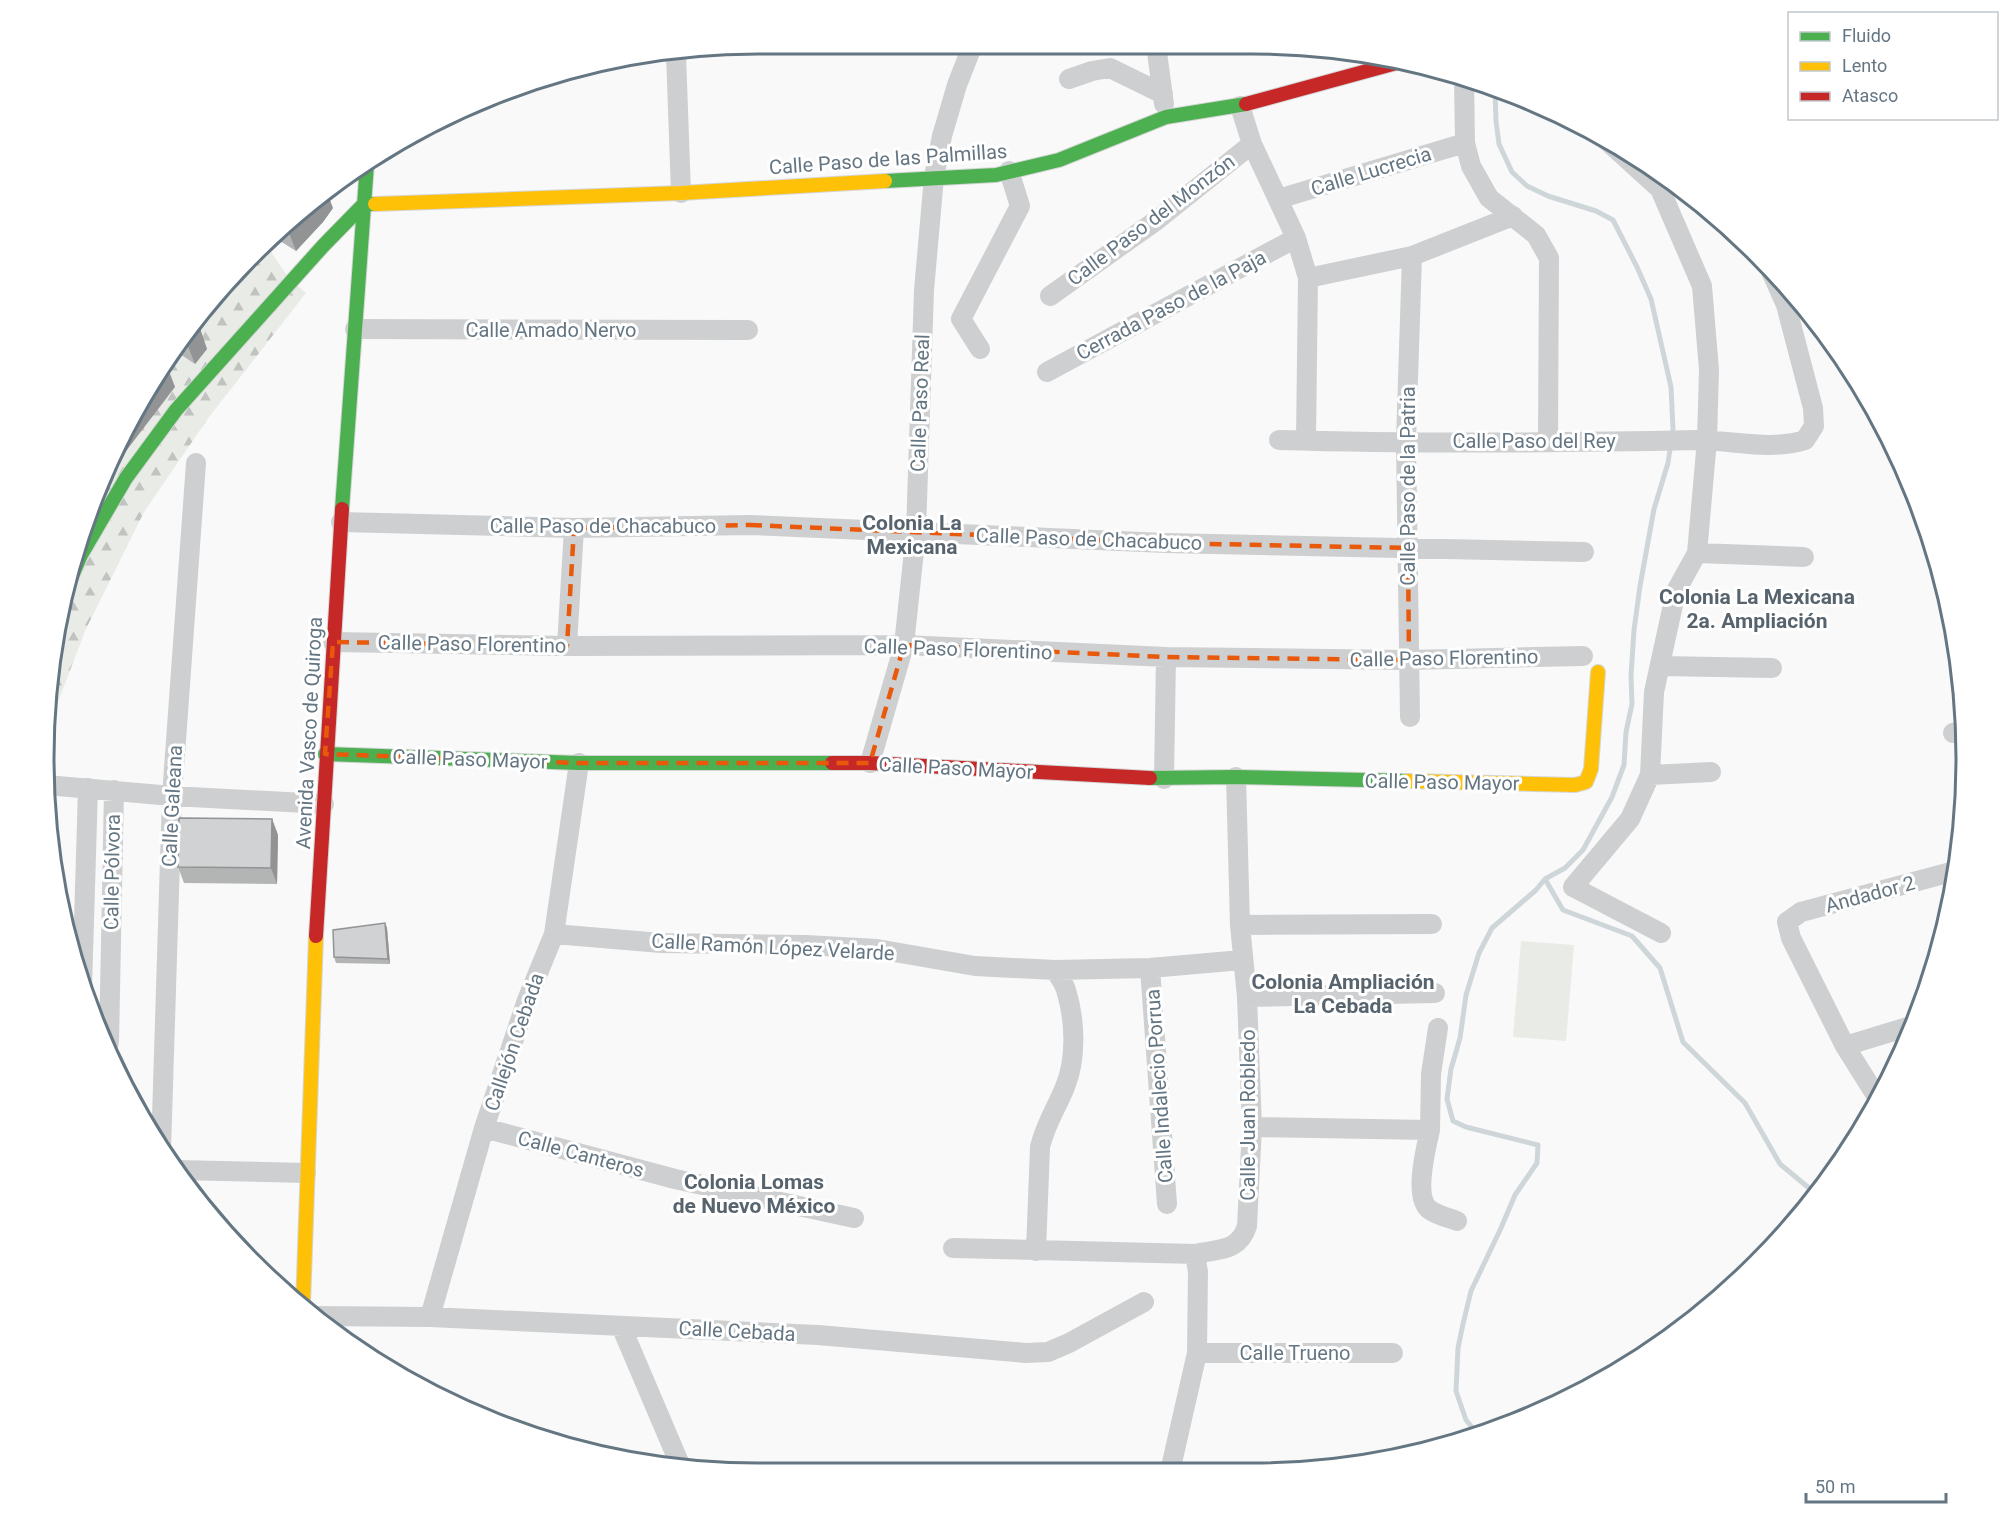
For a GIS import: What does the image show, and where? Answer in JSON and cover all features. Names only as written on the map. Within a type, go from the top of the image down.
[{"type":"street","name":"Calle Paso Real","points":[[870,763],[904,645],[916,532],[924,291],[934,177],[942,136],[969,54]]},
{"type":"street","points":[[1157,54],[1166,117]]},
{"type":"street","points":[[676,59],[681,193]]},
{"type":"street","name":"Calle Paso de las Palmillas","points":[[364,204],[681,193],[996,175],[1059,160],[1166,117],[1240,105],[1379,66]]},
{"type":"street","points":[[1069,79],[1092,70],[1110,68],[1163,94]]},
{"type":"street","points":[[1464,87],[1465,143],[1472,166],[1489,198],[1536,235],[1549,258],[1548,441]]},
{"type":"street","points":[[1240,105],[1252,144],[1296,238],[1308,278],[1306,441]]},
{"type":"street","name":"Calle Lucrecia","points":[[1278,199],[1465,143]]},
{"type":"street","name":"Calle Paso del Monzón","points":[[1050,296],[1157,220],[1252,144]]},
{"type":"street","points":[[980,349],[961,319],[1020,206],[1010,171]]},
{"type":"street","points":[[1641,172],[1660,189],[1702,286],[1709,370],[1701,440],[1697,553],[1676,591],[1654,692],[1650,775],[1630,819],[1574,887],[1661,933]]},
{"type":"street","name":"Avenida Vasco de Quiroga","points":[[303,1295],[306,1173],[325,754],[366,174]]},
{"type":"street","points":[[87,544],[126,478],[176,410],[323,246],[364,204]]},
{"type":"street","points":[[1308,278],[1412,256],[1513,216]]},
{"type":"street","name":"Cerrada Paso de la Paja","points":[[1047,372],[1296,238]]},
{"type":"street","name":"Calle Paso de la Patria","points":[[1410,717],[1406,441],[1412,256]]},
{"type":"street","name":"Calle Paso del Rey","points":[[1280,440],[1701,440],[1788,446],[1805,440],[1814,426],[1813,408],[1781,294]]},
{"type":"street","name":"Calle Amado Nervo","points":[[355,329],[748,330]]},
{"type":"street","name":"Calle Galeana","points":[[162,1132],[171,796],[196,463]]},
{"type":"street","name":"Calle Paso de Chacabuco","points":[[341,522],[574,528],[750,525],[1165,543],[1584,552]]},
{"type":"street","points":[[567,646],[574,528]]},
{"type":"street","points":[[1697,553],[1804,556]]},
{"type":"street","name":"Calle Paso Florentino","points":[[333,642],[567,646],[904,645],[1166,657],[1410,660],[1583,656]]},
{"type":"street","points":[[1164,779],[1166,657]]},
{"type":"street","points":[[1660,666],[1772,668]]},
{"type":"street","name":"Calle Paso Mayor","points":[[325,754],[579,763],[870,763],[1164,779],[1236,777],[1575,785],[1586,782],[1591,769],[1598,672]]},
{"type":"street","name":"Callejón Cebada","points":[[430,1317],[484,1128],[527,1000],[554,934],[579,763]]},
{"type":"street","points":[[1650,775],[1711,772]]},
{"type":"street","name":"Calle Juan Robledo","points":[[1196,1254],[1232,1247],[1244,1236],[1247,1226],[1252,1127],[1247,997],[1240,925],[1236,777]]},
{"type":"street","points":[[55,786],[114,789],[171,796],[324,804]]},
{"type":"street","name":"Calle Pólvora","points":[[82,955],[88,788]]},
{"type":"street","name":"Calle Pólvora","points":[[109,1031],[114,789]]},
{"type":"street","name":"Andador 2","points":[[1845,1046],[1791,938],[1787,922],[1801,912],[1946,873]]},
{"type":"street","points":[[1240,925],[1432,924]]},
{"type":"street","name":"Calle Ramón López Velarde","points":[[554,934],[661,943],[806,945],[877,949],[975,966],[1055,970],[1150,968],[1242,960]]},
{"type":"street","name":"Calle Pólvora","points":[[82,955],[110,955]]},
{"type":"street","name":"Calle Indalecio Porrua","points":[[1150,968],[1167,1204]]},
{"type":"street","points":[[1036,1251],[1040,1147],[1043,1131],[1066,1085],[1073,1037],[1066,988],[1055,970]]},
{"type":"street","points":[[1247,997],[1435,993]]},
{"type":"street","points":[[1438,1028],[1431,1074],[1430,1131],[1422,1166],[1422,1198],[1428,1209],[1457,1221]]},
{"type":"street","points":[[1873,1090],[1845,1046],[1902,1029]]},
{"type":"street","points":[[1252,1127],[1430,1131]]},
{"type":"street","name":"Calle Canteros","points":[[484,1128],[675,1179],[854,1218]]},
{"type":"street","points":[[188,1170],[306,1173]]},
{"type":"street","points":[[953,1248],[1196,1254],[1198,1272],[1197,1353],[1172,1463]]},
{"type":"street","name":"Calle Cebada","points":[[329,1316],[430,1317],[818,1335],[1026,1353],[1048,1352],[1069,1343],[1144,1302]]},
{"type":"street","points":[[621,1326],[677,1458]]},
{"type":"street","name":"Calle Trueno","points":[[1197,1353],[1393,1353]]},
{"type":"highlighted area","points":[[750,525],[1165,543],[1408,548],[1409,660],[1166,657],[904,645],[870,763],[579,763],[325,754],[333,642],[567,646],[574,528]]},
{"type":"green space","points":[[270,251],[288,277],[306,293],[209,417],[144,512],[85,631],[57,706],[60,667],[78,576],[91,532],[127,447],[148,406],[173,367],[229,294]]},
{"type":"green space","points":[[1521,941],[1574,945],[1566,1041],[1513,1037]]},
{"type":"building","points":[[179,818],[272,819],[271,868],[178,867]]},
{"type":"building","points":[[385,923],[388,959],[334,957],[333,930]]},
{"type":"waterway","points":[[1472,1428],[1466,1420],[1456,1391],[1458,1348],[1463,1324],[1471,1291],[1515,1195],[1537,1163],[1538,1145],[1466,1127],[1453,1121],[1447,1099],[1451,1069],[1460,1038],[1466,995],[1479,953],[1492,928],[1536,890],[1545,879],[1565,868],[1583,850],[1612,797],[1624,765],[1626,732],[1632,704],[1634,630],[1640,586],[1654,509],[1668,463],[1673,429],[1671,387],[1651,299],[1613,220],[1596,211],[1548,196],[1527,186],[1512,172],[1499,144],[1495,98]]},
{"type":"waterway","points":[[1545,879],[1563,910],[1632,936],[1660,968],[1683,1042],[1745,1103],[1780,1164],[1809,1188]]},
{"type":"traffic: fast","points":[[885,181],[996,175],[1059,160],[1166,117],[1246,104]]},
{"type":"traffic: fast","points":[[342,509],[366,174]]},
{"type":"traffic: fast","points":[[87,544],[126,478],[176,410],[323,246],[364,204],[375,204]]},
{"type":"traffic: fast","points":[[325,754],[579,763],[832,763]]},
{"type":"traffic: fast","points":[[1150,778],[1236,777],[1407,781]]},
{"type":"traffic: slow","points":[[375,204],[681,193],[885,181]]},
{"type":"traffic: slow","points":[[1407,781],[1575,785],[1586,782],[1591,769],[1598,672]]},
{"type":"traffic: slow","points":[[303,1296],[316,936]]},
{"type":"traffic: jam","points":[[1246,104],[1382,67]]},
{"type":"traffic: jam","points":[[316,936],[342,509]]},
{"type":"traffic: jam","points":[[832,763],[1150,778]]},
{"type":"district","name":"Colonia La Mexicana","points":[[912,535]]},
{"type":"district","name":"Colonia La Mexicana 2a. Ampliación","points":[[1757,609]]},
{"type":"district","name":"Colonia Ampliación La Cebada","points":[[1343,994]]},
{"type":"district","name":"Colonia Lomas de Nuevo México","points":[[754,1194]]}]
